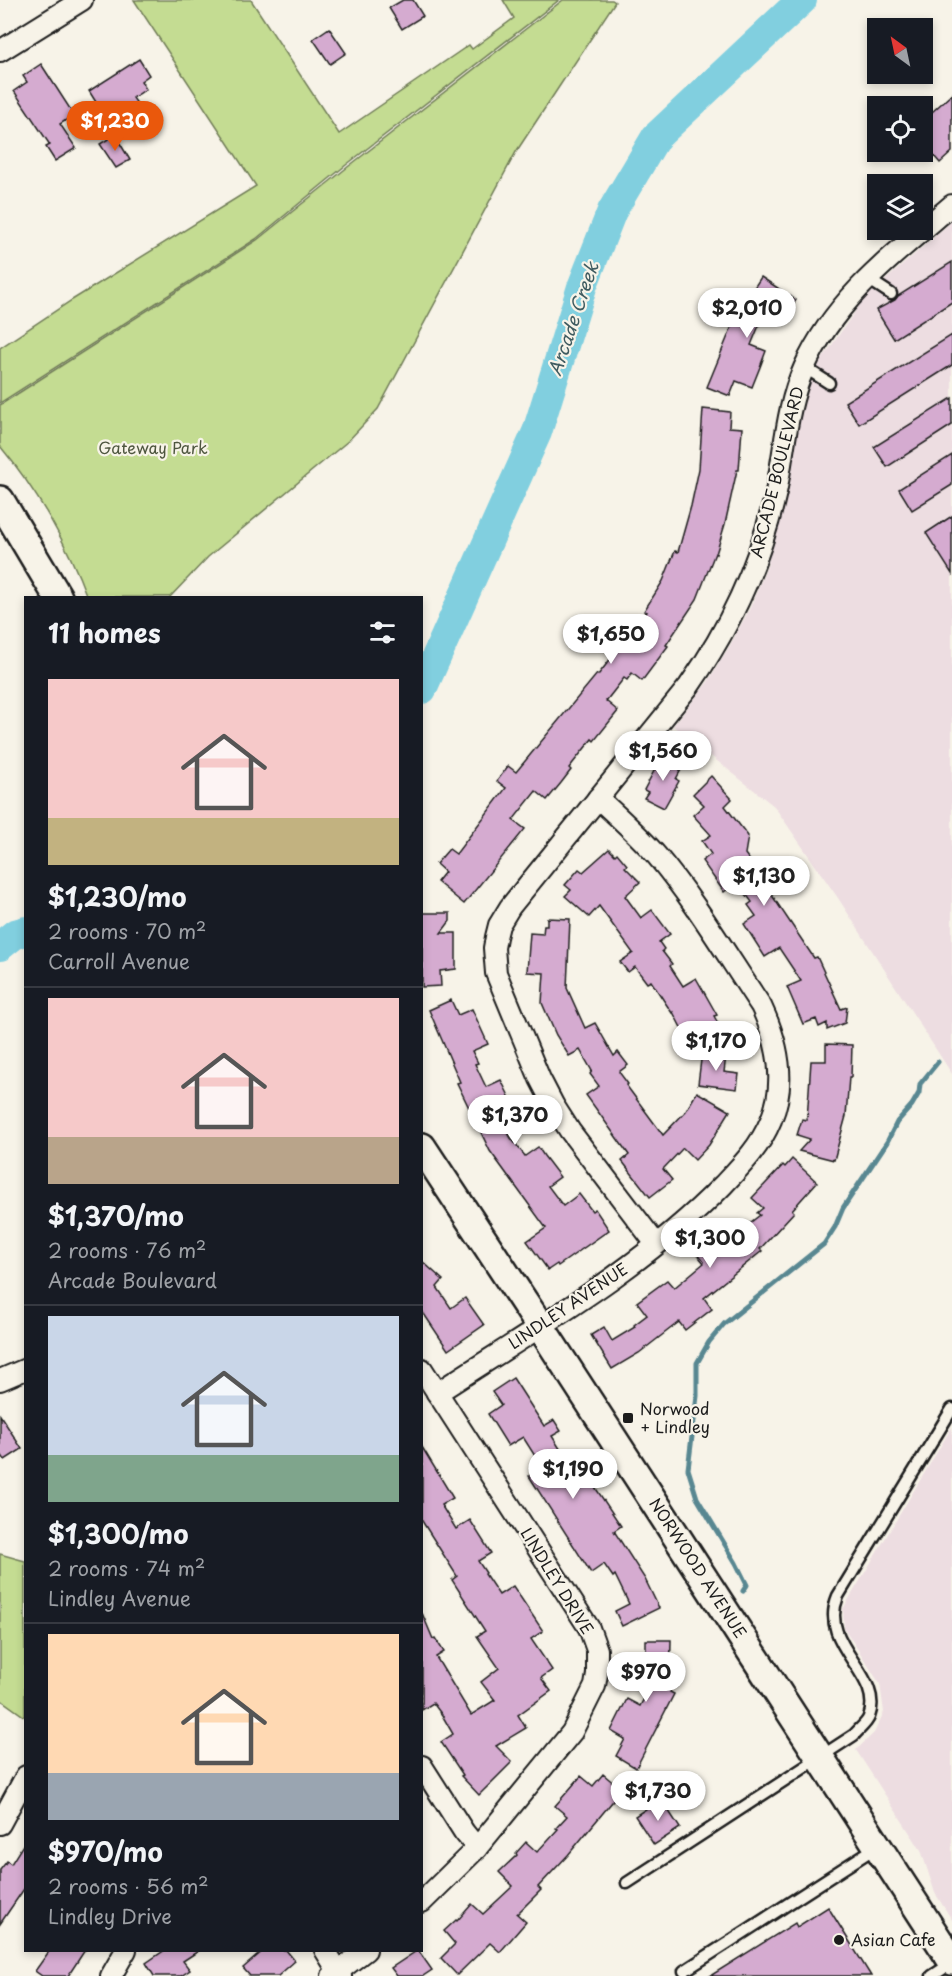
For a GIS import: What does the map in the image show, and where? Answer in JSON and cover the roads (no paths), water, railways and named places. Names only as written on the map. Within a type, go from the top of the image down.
[{"type":"main road","points":[[0,500],[57,596]]},
{"type":"main road","name":"NORWOOD AVENUE","points":[[423,1150],[952,1962]]},
{"type":"street","points":[[0,51],[82,0]]},
{"type":"street","name":"ARCADE BOULEVARD","points":[[656,1244],[570,1131],[554,1106],[500,984],[494,961],[496,937],[510,907],[689,686],[733,616],[764,538],[776,490],[787,422],[804,368],[831,322],[842,306],[868,279],[952,205]]},
{"type":"street","name":"LINDLEY AVENUE","points":[[437,1393],[607,1281],[697,1212],[749,1158],[772,1118],[778,1096],[777,1050],[771,1028],[761,1006],[676,881],[639,836],[598,798]]},
{"type":"street","points":[[0,1380],[24,1370]]},
{"type":"street","name":"LINDLEY DRIVE","points":[[423,1371],[589,1628],[597,1650],[598,1662],[595,1686],[572,1732],[477,1848],[423,1901]]},
{"type":"street","points":[[423,1768],[464,1833],[477,1848]]},
{"type":"street","points":[[0,1824],[24,1780]]},
{"type":"street","points":[[111,1976],[125,1952]]},
{"type":"street","points":[[326,1952],[337,1974],[364,1952]]},
{"type":"lane","points":[[868,279],[891,294]]},
{"type":"lane","points":[[804,368],[829,383]]},
{"type":"lane","points":[[627,1883],[854,1735],[869,1719],[873,1700],[866,1683],[840,1641],[835,1628],[833,1608],[838,1596],[952,1409]]},
{"type":"lane","points":[[684,1971],[878,1846]]},
{"type":"lane","points":[[932,1976],[952,1962]]},
{"type":"waterway","name":"Arcade Creek","points":[[423,687],[537,432],[582,287],[612,211],[656,137],[802,0]]},
{"type":"waterway","name":"Arcade Creek","points":[[0,946],[15,934],[24,932]]},
{"type":"waterway","points":[[743,1591],[747,1585],[697,1498],[688,1469],[697,1396],[697,1363],[709,1342],[724,1324],[824,1244],[843,1208],[887,1142],[897,1122],[912,1105],[919,1093],[920,1084],[938,1062]]},
{"type":"place","name":"Norwood + Lindley","points":[[628,1418]]},
{"type":"place","name":"Asian Cafe","points":[[839,1940]]},
{"type":"park label","name":"Gateway Park","points":[[153,448]]}]
